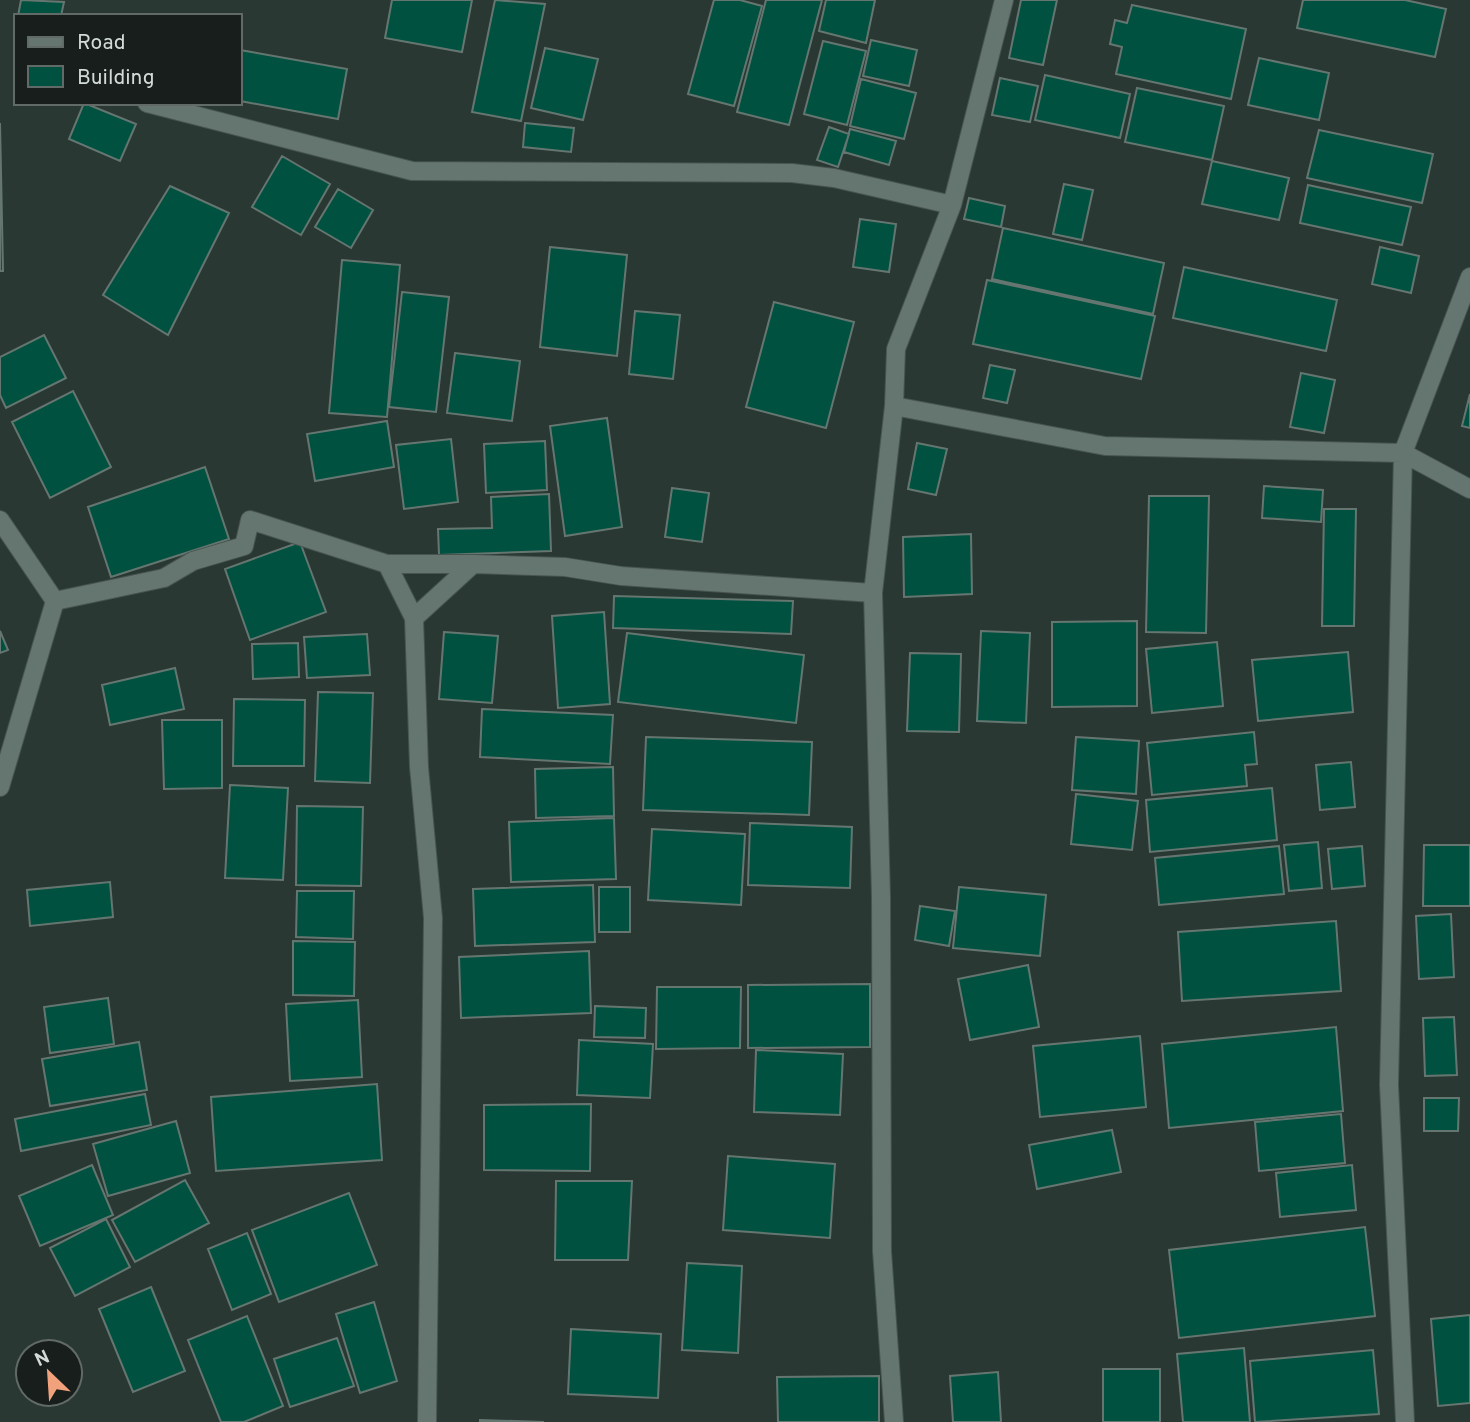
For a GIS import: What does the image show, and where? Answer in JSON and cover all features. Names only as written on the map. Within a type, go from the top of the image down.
[{"type":"street","points":[[894,1422],[882,1251],[881,897],[873,593],[894,406],[896,349],[952,205],[1004,0]]},
{"type":"street","points":[[155,105],[412,171],[792,173],[834,178],[952,205]]},
{"type":"street","points":[[1405,1422],[1389,1085],[1403,453],[1470,276]]},
{"type":"street","points":[[894,406],[1105,446],[1403,453],[1470,489]]},
{"type":"street","points":[[0,520],[55,601]]},
{"type":"street","points":[[55,601],[164,578],[193,561],[244,546],[250,520],[387,564],[565,567],[621,576],[873,593]]},
{"type":"street","points":[[387,564],[414,618],[419,767],[433,918],[428,1117],[427,1422]]},
{"type":"street","points":[[414,618],[473,564]]},
{"type":"street","points":[[0,787],[55,601]]},
{"type":"building","points":[[21,0],[64,2],[61,14],[18,14]]},
{"type":"building","points":[[392,0],[472,0],[462,52],[385,38]]},
{"type":"building","points":[[495,0],[545,4],[521,121],[472,112]]},
{"type":"building","points":[[714,0],[740,0],[762,6],[734,106],[688,94]]},
{"type":"building","points":[[766,0],[822,0],[789,125],[737,112]]},
{"type":"building","points":[[826,0],[875,0],[866,43],[819,31]]},
{"type":"building","points":[[1021,0],[1057,0],[1043,65],[1009,58]]},
{"type":"building","points":[[1303,0],[1405,0],[1446,9],[1435,57],[1297,28]]},
{"type":"building","points":[[1132,5],[1246,29],[1231,99],[1116,74],[1122,47],[1110,44],[1115,20],[1127,23]]},
{"type":"building","points":[[871,40],[917,50],[909,86],[863,76]]},
{"type":"building","points":[[823,41],[866,51],[847,125],[804,114]]},
{"type":"building","points":[[545,48],[598,59],[583,120],[531,108]]},
{"type":"building","points":[[242,50],[347,69],[338,119],[242,101]]},
{"type":"building","points":[[1259,58],[1329,73],[1319,120],[1248,105]]},
{"type":"building","points":[[1045,75],[1130,94],[1120,138],[1035,120]]},
{"type":"building","points":[[1000,78],[1038,86],[1030,122],[992,115]]},
{"type":"building","points":[[861,79],[916,93],[904,139],[850,126]]},
{"type":"building","points":[[1137,88],[1224,106],[1212,160],[1125,142]]},
{"type":"building","points":[[83,105],[136,124],[120,161],[69,139]]},
{"type":"building","points":[[0,123],[3,271],[0,271]]},
{"type":"building","points":[[525,123],[574,128],[571,152],[523,147]]},
{"type":"building","points":[[829,127],[849,134],[838,167],[817,160]]},
{"type":"building","points":[[850,129],[896,141],[889,165],[844,152]]},
{"type":"building","points":[[1319,130],[1433,154],[1422,203],[1307,178]]},
{"type":"building","points":[[282,156],[330,184],[301,235],[252,207]]},
{"type":"building","points":[[1212,161],[1289,178],[1279,220],[1202,204]]},
{"type":"building","points":[[1064,184],[1093,190],[1082,240],[1053,234]]},
{"type":"building","points":[[1308,185],[1411,207],[1402,245],[1300,223]]},
{"type":"building","points":[[170,186],[229,213],[168,335],[103,295]]},
{"type":"building","points":[[338,189],[373,210],[351,248],[315,227]]},
{"type":"building","points":[[969,198],[1005,206],[1001,227],[964,219]]},
{"type":"building","points":[[860,219],[896,224],[889,272],[853,267]]},
{"type":"building","points":[[1003,228],[1164,263],[1153,314],[992,279]]},
{"type":"building","points":[[550,247],[627,255],[617,356],[540,347]]},
{"type":"building","points":[[1380,247],[1419,256],[1411,293],[1372,284]]},
{"type":"building","points":[[342,260],[400,265],[387,417],[329,413]]},
{"type":"building","points":[[1184,267],[1337,300],[1326,351],[1173,318]]},
{"type":"building","points":[[987,280],[1155,316],[1141,379],[973,344]]},
{"type":"building","points":[[402,292],[449,297],[436,412],[389,407]]},
{"type":"building","points":[[774,302],[854,322],[826,428],[746,407]]},
{"type":"building","points":[[635,311],[680,315],[673,379],[629,374]]},
{"type":"building","points":[[44,335],[66,378],[6,408],[0,395],[0,357]]},
{"type":"building","points":[[455,353],[520,361],[512,421],[447,413]]},
{"type":"building","points":[[990,365],[1015,370],[1007,403],[983,398]]},
{"type":"building","points":[[1301,373],[1335,380],[1324,433],[1290,427]]},
{"type":"building","points":[[73,391],[111,467],[50,498],[12,422]]},
{"type":"building","points":[[1470,394],[1470,428],[1462,426]]},
{"type":"building","points":[[607,418],[622,527],[565,536],[550,426]]},
{"type":"building","points":[[387,421],[394,467],[315,481],[307,434]]},
{"type":"building","points":[[451,439],[458,502],[404,509],[396,445]]},
{"type":"building","points":[[545,441],[547,490],[486,493],[484,444]]},
{"type":"building","points":[[917,443],[947,449],[936,495],[908,489]]},
{"type":"building","points":[[205,467],[229,539],[111,577],[88,507]]},
{"type":"building","points":[[1264,486],[1323,490],[1321,522],[1262,518]]},
{"type":"building","points":[[672,488],[709,493],[702,542],[665,537]]},
{"type":"building","points":[[549,494],[551,551],[439,555],[438,529],[492,528],[491,497]]},
{"type":"building","points":[[1149,496],[1209,496],[1206,633],[1146,632]]},
{"type":"building","points":[[1324,509],[1356,509],[1354,626],[1322,626]]},
{"type":"building","points":[[971,534],[972,594],[904,597],[903,537]]},
{"type":"building","points":[[300,542],[326,612],[250,640],[225,569]]},
{"type":"building","points":[[614,596],[793,601],[791,634],[613,628]]},
{"type":"building","points":[[604,612],[610,704],[558,708],[552,616]]},
{"type":"building","points":[[1137,621],[1137,706],[1052,707],[1052,622]]},
{"type":"building","points":[[0,631],[8,650],[0,653]]},
{"type":"building","points":[[981,631],[1030,633],[1026,723],[977,721]]},
{"type":"building","points":[[444,632],[498,636],[492,703],[439,699]]},
{"type":"building","points":[[627,633],[804,655],[796,723],[618,702]]},
{"type":"building","points":[[367,634],[370,675],[307,678],[304,637]]},
{"type":"building","points":[[1217,642],[1223,706],[1152,713],[1146,649]]},
{"type":"building","points":[[298,643],[299,677],[253,679],[252,644]]},
{"type":"building","points":[[1348,652],[1353,712],[1258,721],[1252,660]]},
{"type":"building","points":[[910,653],[961,654],[959,732],[907,731]]},
{"type":"building","points":[[175,668],[184,709],[110,725],[102,685]]},
{"type":"building","points":[[318,692],[373,693],[370,783],[315,781]]},
{"type":"building","points":[[234,699],[305,700],[304,766],[233,766]]},
{"type":"building","points":[[482,709],[613,715],[610,764],[480,757]]},
{"type":"building","points":[[162,720],[222,720],[222,788],[164,789]]},
{"type":"building","points":[[1254,732],[1257,764],[1245,765],[1247,786],[1152,795],[1147,743]]},
{"type":"building","points":[[646,737],[812,742],[809,815],[643,810]]},
{"type":"building","points":[[1076,737],[1139,741],[1136,794],[1072,790]]},
{"type":"building","points":[[1351,762],[1355,807],[1320,810],[1316,765]]},
{"type":"building","points":[[613,767],[614,816],[536,818],[535,769]]},
{"type":"building","points":[[230,785],[288,788],[283,880],[225,878]]},
{"type":"building","points":[[1272,788],[1277,840],[1150,852],[1146,800]]},
{"type":"building","points":[[1076,794],[1138,801],[1132,850],[1071,844]]},
{"type":"building","points":[[297,806],[363,807],[361,886],[296,885]]},
{"type":"building","points":[[614,818],[616,879],[511,882],[509,822]]},
{"type":"building","points":[[750,823],[852,827],[850,888],[748,885]]},
{"type":"building","points":[[652,829],[745,834],[741,905],[648,900]]},
{"type":"building","points":[[1318,842],[1322,888],[1289,891],[1284,845]]},
{"type":"building","points":[[1424,845],[1470,845],[1470,906],[1423,906]]},
{"type":"building","points":[[1279,846],[1284,894],[1159,905],[1155,858]]},
{"type":"building","points":[[1362,846],[1365,886],[1332,889],[1328,849]]},
{"type":"building","points":[[110,882],[113,917],[30,926],[27,890]]},
{"type":"building","points":[[593,885],[595,942],[475,946],[473,889]]},
{"type":"building","points":[[599,887],[630,887],[630,932],[599,932]]},
{"type":"building","points":[[959,887],[1046,895],[1040,956],[953,948]]},
{"type":"building","points":[[297,891],[354,891],[353,939],[296,937]]},
{"type":"building","points":[[920,906],[955,911],[949,946],[915,940]]},
{"type":"building","points":[[1451,914],[1454,977],[1419,979],[1416,916]]},
{"type":"building","points":[[1336,921],[1341,991],[1182,1001],[1178,932]]},
{"type":"building","points":[[293,941],[355,942],[354,996],[293,995]]},
{"type":"building","points":[[589,951],[591,1013],[461,1018],[459,957]]},
{"type":"building","points":[[1028,965],[1039,1027],[970,1040],[958,979]]},
{"type":"building","points":[[870,984],[870,1047],[748,1048],[748,985]]},
{"type":"building","points":[[657,987],[741,987],[740,1048],[656,1049]]},
{"type":"building","points":[[108,998],[114,1044],[50,1053],[44,1007]]},
{"type":"building","points":[[358,1000],[362,1077],[290,1081],[286,1004]]},
{"type":"building","points":[[595,1006],[646,1008],[645,1038],[594,1037]]},
{"type":"building","points":[[1454,1017],[1457,1075],[1425,1076],[1423,1018]]},
{"type":"building","points":[[1336,1027],[1343,1111],[1169,1128],[1162,1044]]},
{"type":"building","points":[[1140,1036],[1146,1107],[1040,1117],[1033,1046]]},
{"type":"building","points":[[579,1040],[653,1044],[650,1098],[577,1095]]},
{"type":"building","points":[[139,1042],[147,1090],[50,1106],[42,1059]]},
{"type":"building","points":[[756,1050],[843,1054],[840,1115],[754,1112]]},
{"type":"building","points":[[377,1084],[382,1160],[216,1171],[211,1097]]},
{"type":"building","points":[[145,1094],[151,1125],[21,1151],[15,1119]]},
{"type":"building","points":[[1424,1098],[1459,1098],[1458,1131],[1424,1131]]},
{"type":"building","points":[[591,1104],[590,1171],[484,1170],[484,1105]]},
{"type":"building","points":[[1341,1114],[1345,1163],[1259,1171],[1255,1122]]},
{"type":"building","points":[[176,1121],[190,1173],[108,1196],[93,1144]]},
{"type":"building","points":[[1112,1130],[1121,1172],[1037,1189],[1029,1145]]},
{"type":"building","points":[[728,1156],[835,1164],[830,1238],[723,1230]]},
{"type":"building","points":[[92,1165],[113,1215],[40,1246],[19,1196]]},
{"type":"building","points":[[1352,1165],[1356,1210],[1280,1217],[1276,1173]]},
{"type":"building","points":[[185,1180],[209,1223],[135,1262],[112,1220]]},
{"type":"building","points":[[556,1181],[632,1181],[628,1260],[555,1260]]},
{"type":"building","points":[[349,1193],[377,1265],[279,1302],[252,1230]]},
{"type":"building","points":[[106,1219],[130,1267],[75,1296],[50,1248]]},
{"type":"building","points":[[1365,1227],[1375,1316],[1179,1338],[1169,1250]]},
{"type":"building","points":[[247,1233],[271,1294],[232,1310],[208,1249]]},
{"type":"building","points":[[687,1263],[742,1266],[738,1353],[682,1350]]},
{"type":"building","points":[[151,1287],[185,1371],[133,1392],[99,1309]]},
{"type":"building","points":[[374,1302],[397,1381],[360,1393],[336,1314]]},
{"type":"building","points":[[1470,1315],[1470,1403],[1438,1406],[1431,1319]]},
{"type":"building","points":[[247,1316],[283,1406],[244,1422],[221,1422],[188,1340]]},
{"type":"building","points":[[571,1329],[661,1334],[658,1398],[568,1394]]},
{"type":"building","points":[[337,1338],[354,1386],[290,1407],[274,1359]]},
{"type":"building","points":[[1244,1348],[1250,1422],[1183,1422],[1177,1354]]},
{"type":"building","points":[[1373,1350],[1379,1414],[1255,1422],[1250,1361]]},
{"type":"building","points":[[1103,1369],[1160,1369],[1160,1422],[1103,1422]]},
{"type":"building","points":[[998,1372],[1001,1422],[953,1422],[950,1376]]},
{"type":"building","points":[[879,1376],[879,1422],[778,1422],[777,1377]]},
{"type":"building","points":[[480,1420],[544,1422],[480,1422]]}]
